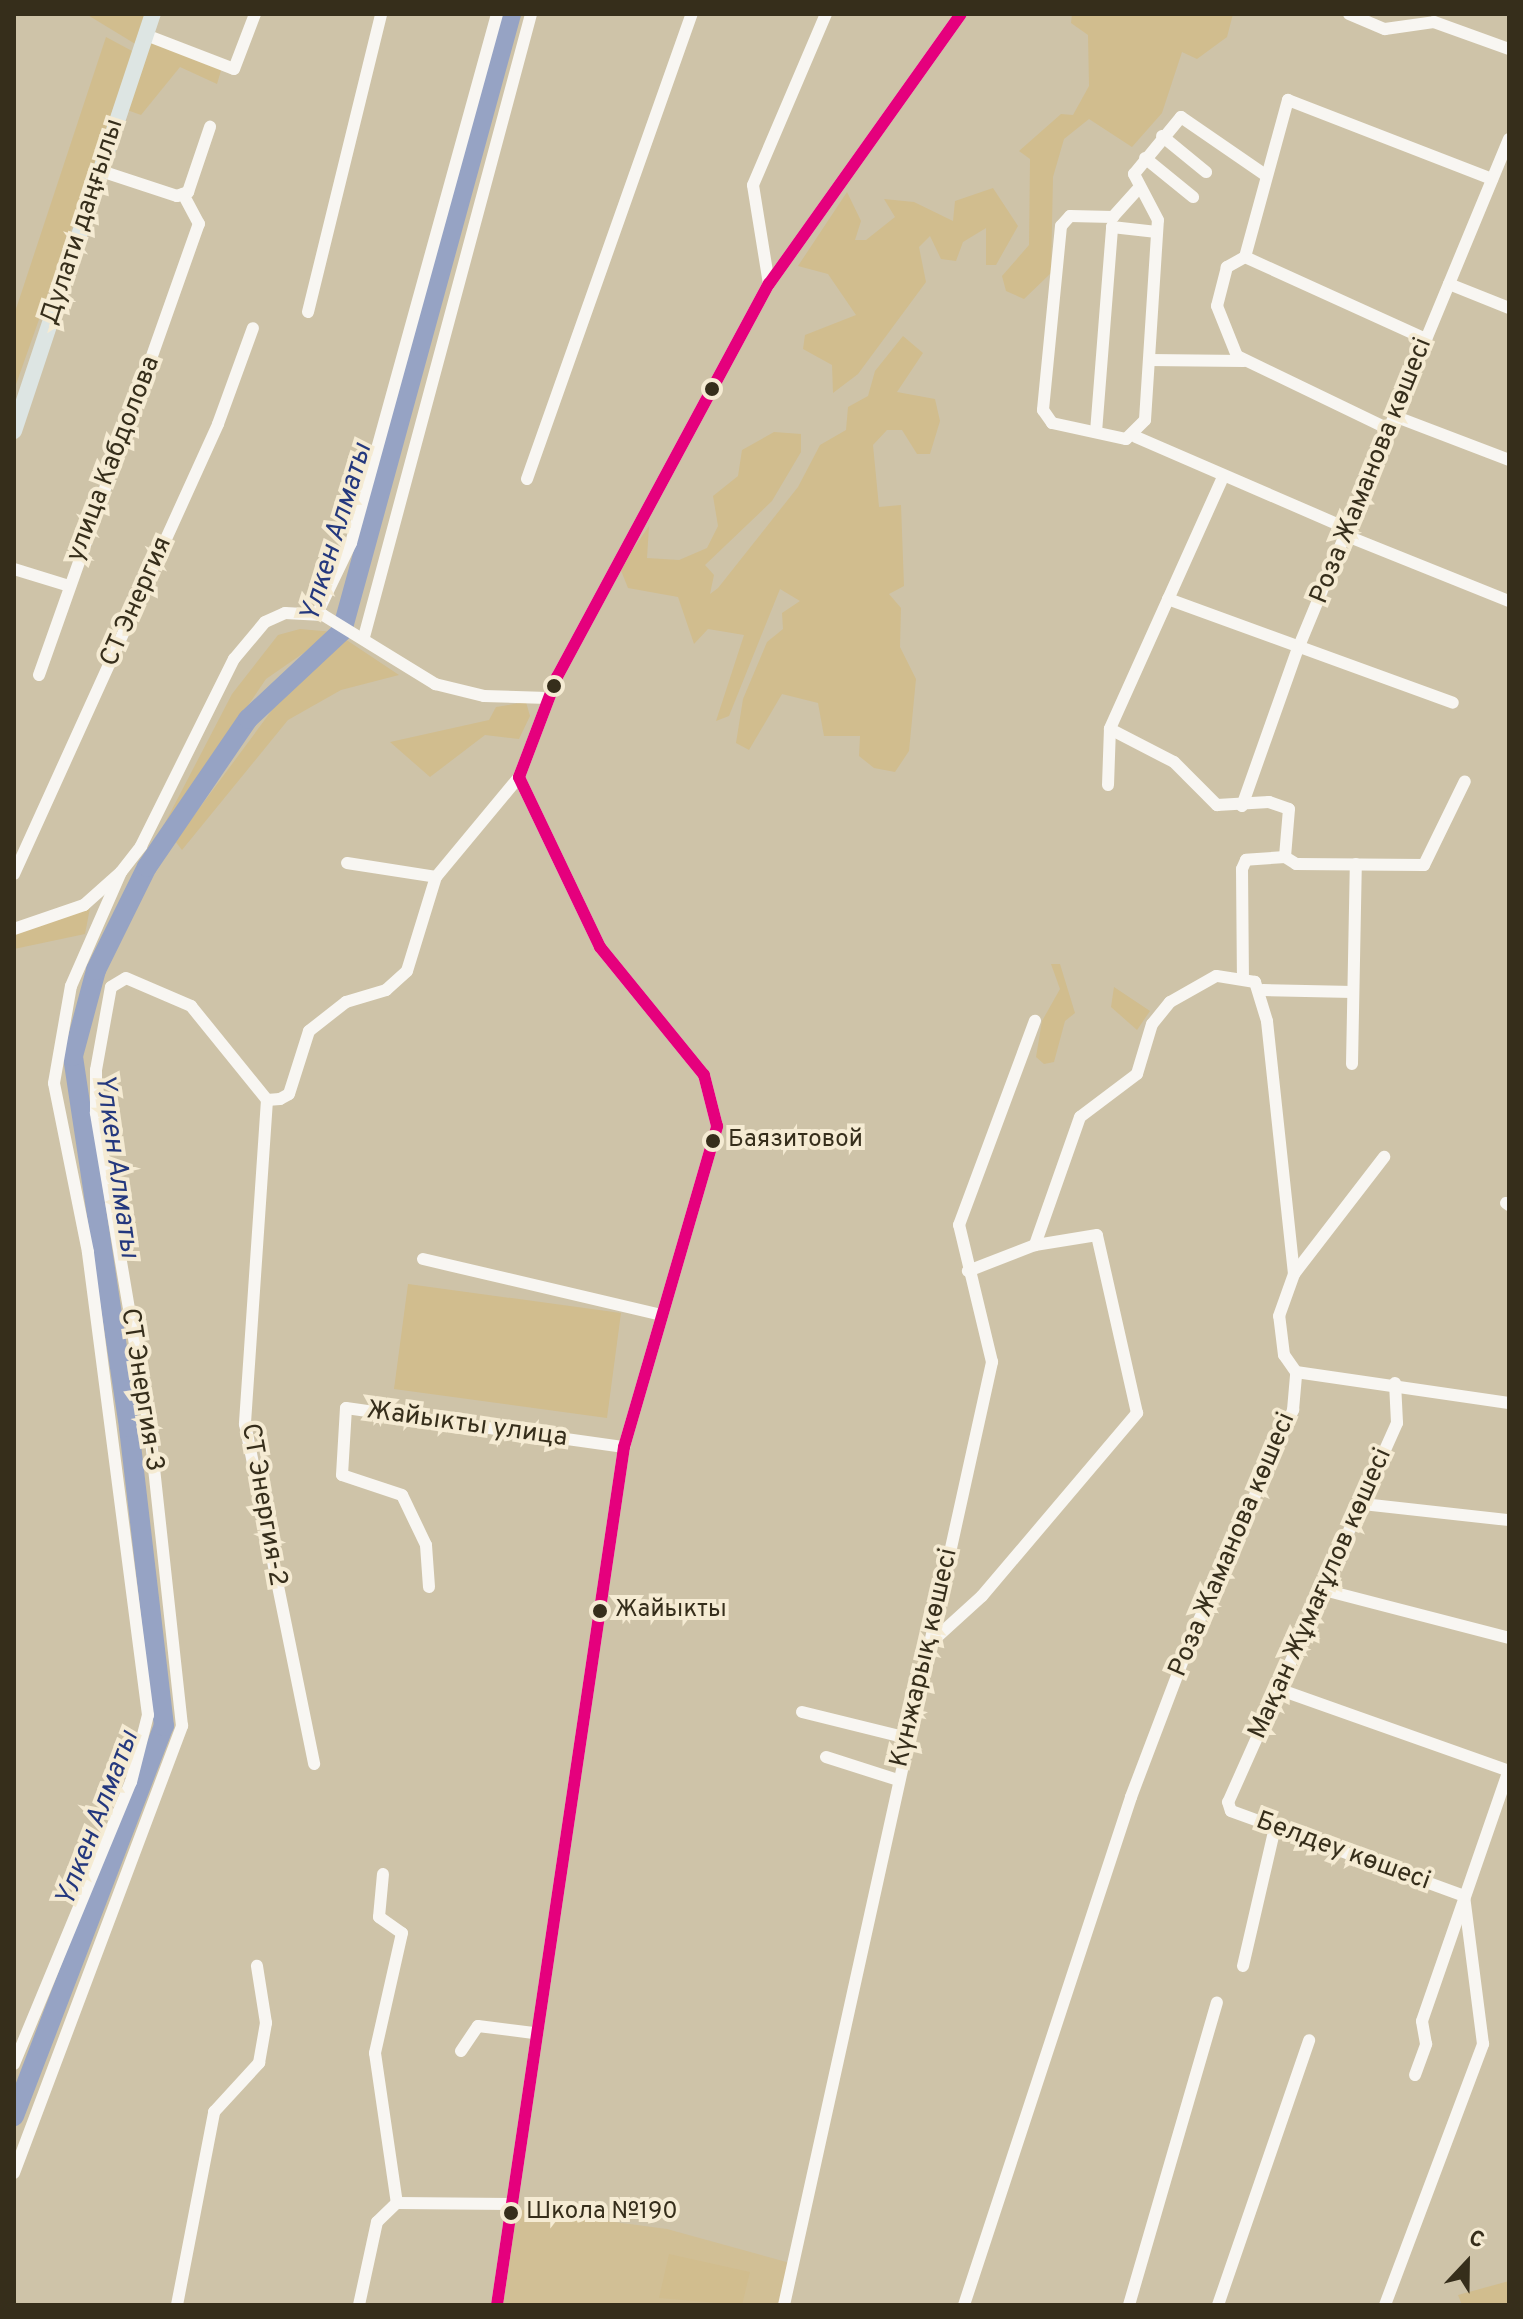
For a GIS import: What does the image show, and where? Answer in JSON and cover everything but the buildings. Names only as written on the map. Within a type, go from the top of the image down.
[{"type":"main road","name":"Дулати даңғылы","points":[[14,431],[153,14]]},
{"type":"street","points":[[146,35],[234,69],[255,14]]},
{"type":"street","points":[[308,312],[381,14]]},
{"type":"street","points":[[317,614],[351,543],[497,14]]},
{"type":"street","points":[[359,634],[531,14]]},
{"type":"street","points":[[527,479],[692,14]]},
{"type":"street","points":[[769,284],[753,185],[826,14]]},
{"type":"street","points":[[267,1100],[289,1094],[301,1045],[324,1016],[386,990],[407,971],[436,877],[519,777],[548,698],[769,284],[961,14]]},
{"type":"street","points":[[1349,14],[1385,29],[1434,22],[1509,49]]},
{"type":"street","points":[[1244,361],[1223,333],[1217,306],[1227,267],[1245,257],[1283,108],[1296,100],[1494,176],[1509,177]]},
{"type":"street","points":[[1136,437],[1145,420],[1157,232],[1156,209],[1138,189],[1134,174],[1162,136],[1187,118],[1264,174]]},
{"type":"street","points":[[101,171],[183,194],[210,127]]},
{"type":"street","points":[[1162,136],[1206,172]]},
{"type":"street","name":"Роза Жаманова көшесі","points":[[1242,806],[1297,651],[1509,139]]},
{"type":"street","points":[[1145,158],[1193,197]]},
{"type":"street","points":[[1138,189],[1113,217],[1070,216],[1061,226],[1043,410],[1052,423],[1136,437],[1348,533],[1509,601]]},
{"type":"street","name":"улица Кабдолова","points":[[14,569],[66,585],[199,224],[183,194]]},
{"type":"street","points":[[1096,432],[1112,227],[1157,232]]},
{"type":"street","points":[[1245,257],[1426,339]]},
{"type":"street","points":[[1449,284],[1509,308]]},
{"type":"street","name":"СТ Энергия","points":[[14,874],[218,424],[253,328]]},
{"type":"street","points":[[1149,360],[1244,361],[1392,422],[1509,460]]},
{"type":"street","points":[[1108,785],[1110,729],[1223,477]]},
{"type":"street","points":[[39,675],[66,585]]},
{"type":"street","points":[[1168,599],[1297,651],[1453,703]]},
{"type":"street","points":[[14,2064],[131,1782],[148,1715],[92,1281],[54,1083],[71,986],[121,872],[188,765],[234,659],[265,622],[285,613],[317,614],[359,634],[435,684],[484,696],[548,698]]},
{"type":"street","points":[[1110,729],[1174,762],[1217,805],[1289,809],[1285,857]]},
{"type":"street","points":[[497,2305],[534,2033],[624,1447],[717,1126],[704,1075],[600,947],[519,777]]},
{"type":"street","points":[[1243,978],[1242,869],[1246,860],[1285,857],[1296,864],[1356,864],[1432,860],[1465,781]]},
{"type":"street","points":[[347,863],[436,877]]},
{"type":"street","points":[[1352,1064],[1356,864]]},
{"type":"street","points":[[14,929],[84,905],[121,872]]},
{"type":"street","points":[[1035,1245],[1080,1117],[1137,1074],[1152,1024],[1170,1002],[1216,976],[1243,978],[1263,990],[1353,992]]},
{"type":"street","name":"СТ Энергия-3","points":[[14,2173],[182,1726],[150,1433],[96,1113],[96,1070],[115,980],[191,1006],[267,1100]]},
{"type":"street","name":"Роза Жаманова көшесі","points":[[964,2305],[1131,1797],[1192,1636],[1293,1410],[1296,1372],[1279,1334],[1294,1274],[1263,990]]},
{"type":"street","name":"Күнжарық көшесі","points":[[784,2305],[992,1362],[959,1225],[1035,1021]]},
{"type":"street","name":"СТ Энергия-2","points":[[267,1100],[245,1424],[314,1764]]},
{"type":"street","points":[[1294,1274],[1384,1157]]},
{"type":"street","points":[[927,1646],[982,1596],[1137,1413],[1097,1235],[1035,1245],[968,1271]]},
{"type":"street","points":[[423,1259],[661,1315]]},
{"type":"street","points":[[1296,1372],[1395,1383],[1509,1403]]},
{"type":"street","name":"Мақан Жұмағұлов көшесі","points":[[1228,1802],[1397,1423],[1395,1383]]},
{"type":"street","name":"Жайыкты улица","points":[[429,1587],[426,1545],[402,1495],[342,1475],[346,1408],[624,1447]]},
{"type":"street","points":[[1363,1504],[1509,1520]]},
{"type":"street","points":[[1324,1590],[1509,1638]]},
{"type":"street","points":[[1278,1689],[1509,1770],[1422,2021],[1426,2044],[1415,2075]]},
{"type":"street","points":[[802,1712],[907,1738]]},
{"type":"street","points":[[826,1757],[898,1780]]},
{"type":"street","name":"Белдеу көшесі","points":[[1228,1802],[1231,1811],[1464,1896]]},
{"type":"street","points":[[1243,1966],[1275,1827]]},
{"type":"street","points":[[383,1874],[379,1917],[402,1933],[377,2017],[375,2053],[397,2203]]},
{"type":"street","points":[[1385,2305],[1483,2044],[1464,1896]]},
{"type":"street","points":[[177,2305],[214,2112],[259,2063],[266,2023],[257,1966]]},
{"type":"street","points":[[1129,2305],[1217,2003]]},
{"type":"street","points":[[461,2051],[478,2026],[534,2033]]},
{"type":"street","points":[[1218,2305],[1309,2040]]},
{"type":"street","points":[[359,2305],[377,2222],[397,2203],[510,2204]]},
{"type":"shaded area","points":[[86,14],[146,14],[137,45]]},
{"type":"shaded area","points":[[1072,14],[1233,14],[1227,37],[1197,59],[1182,52],[1162,113],[1132,147],[1089,119],[1064,139],[1053,177],[1051,273],[1024,299],[1006,291],[1002,276],[1029,245],[1030,159],[1019,151],[1061,114],[1073,115],[1089,86],[1088,35],[1071,23]]},
{"type":"shaded area","points":[[106,37],[134,52],[14,390],[14,315]]},
{"type":"shaded area","points":[[151,37],[223,64],[217,84],[180,67],[141,115],[127,110]]},
{"type":"shaded area","points":[[993,188],[1018,226],[996,265],[986,265],[986,228],[963,242],[956,261],[941,259],[930,236],[919,247],[926,282],[858,374],[833,393],[832,365],[803,349],[805,335],[856,315],[828,274],[798,266],[847,192],[861,221],[855,240],[866,240],[895,217],[884,199],[914,202],[953,221],[955,201]]},
{"type":"shaded area","points":[[903,336],[923,353],[897,392],[935,399],[940,421],[930,454],[917,454],[902,430],[887,430],[873,445],[879,507],[901,505],[904,586],[889,594],[901,608],[900,647],[916,679],[909,751],[895,772],[874,768],[859,756],[860,736],[824,736],[818,703],[782,694],[749,750],[736,743],[743,699],[767,642],[783,629],[782,613],[800,601],[780,589],[729,716],[716,721],[744,635],[708,629],[694,644],[678,597],[628,588],[620,568],[649,526],[647,558],[679,560],[707,548],[718,526],[713,496],[738,476],[742,450],[774,432],[801,434],[801,452],[772,501],[705,565],[714,575],[710,594],[718,588],[798,487],[820,445],[846,430],[848,407],[868,396],[875,371]]},
{"type":"shaded area","points":[[300,629],[334,632],[266,679],[153,846],[232,694],[278,635]]},
{"type":"shaded area","points":[[345,639],[399,675],[341,690],[288,720],[182,850],[175,841],[275,706]]},
{"type":"shaded area","points":[[526,702],[530,716],[519,739],[485,735],[430,777],[390,742],[489,720],[496,707]]},
{"type":"shaded area","points":[[90,908],[85,934],[14,949],[14,932]]},
{"type":"shaded area","points":[[1051,964],[1060,964],[1075,1013],[1065,1021],[1054,1062],[1044,1064],[1036,1057],[1042,1021],[1060,989]]},
{"type":"shaded area","points":[[1114,987],[1150,1011],[1137,1030],[1111,1007]]},
{"type":"shaded area","points":[[408,1284],[621,1313],[607,1418],[394,1389]]},
{"type":"shaded area","name":"Школа №190","points":[[517,2209],[667,2229],[790,2263],[780,2305],[501,2305]]},
{"type":"shaded area","points":[[669,2254],[750,2272],[742,2305],[659,2298]]},
{"type":"shaded area","points":[[1509,2281],[1509,2305],[1462,2305],[1458,2295]]},
{"type":"waterway","name":"Үлкен Алматы","points":[[14,2116],[164,1726],[129,1427],[73,1056],[96,970],[147,867],[248,719],[342,631],[511,14]]},
{"type":"transit line","points":[[497,2305],[624,1447],[717,1126],[704,1075],[600,947],[519,777],[557,677],[769,284],[961,14]]},
{"type":"place","name":"Баязитовой","points":[[713,1141]]},
{"type":"place","name":"Жайыкты","points":[[600,1611]]},
{"type":"place","name":"Школа №190","points":[[511,2213]]}]
